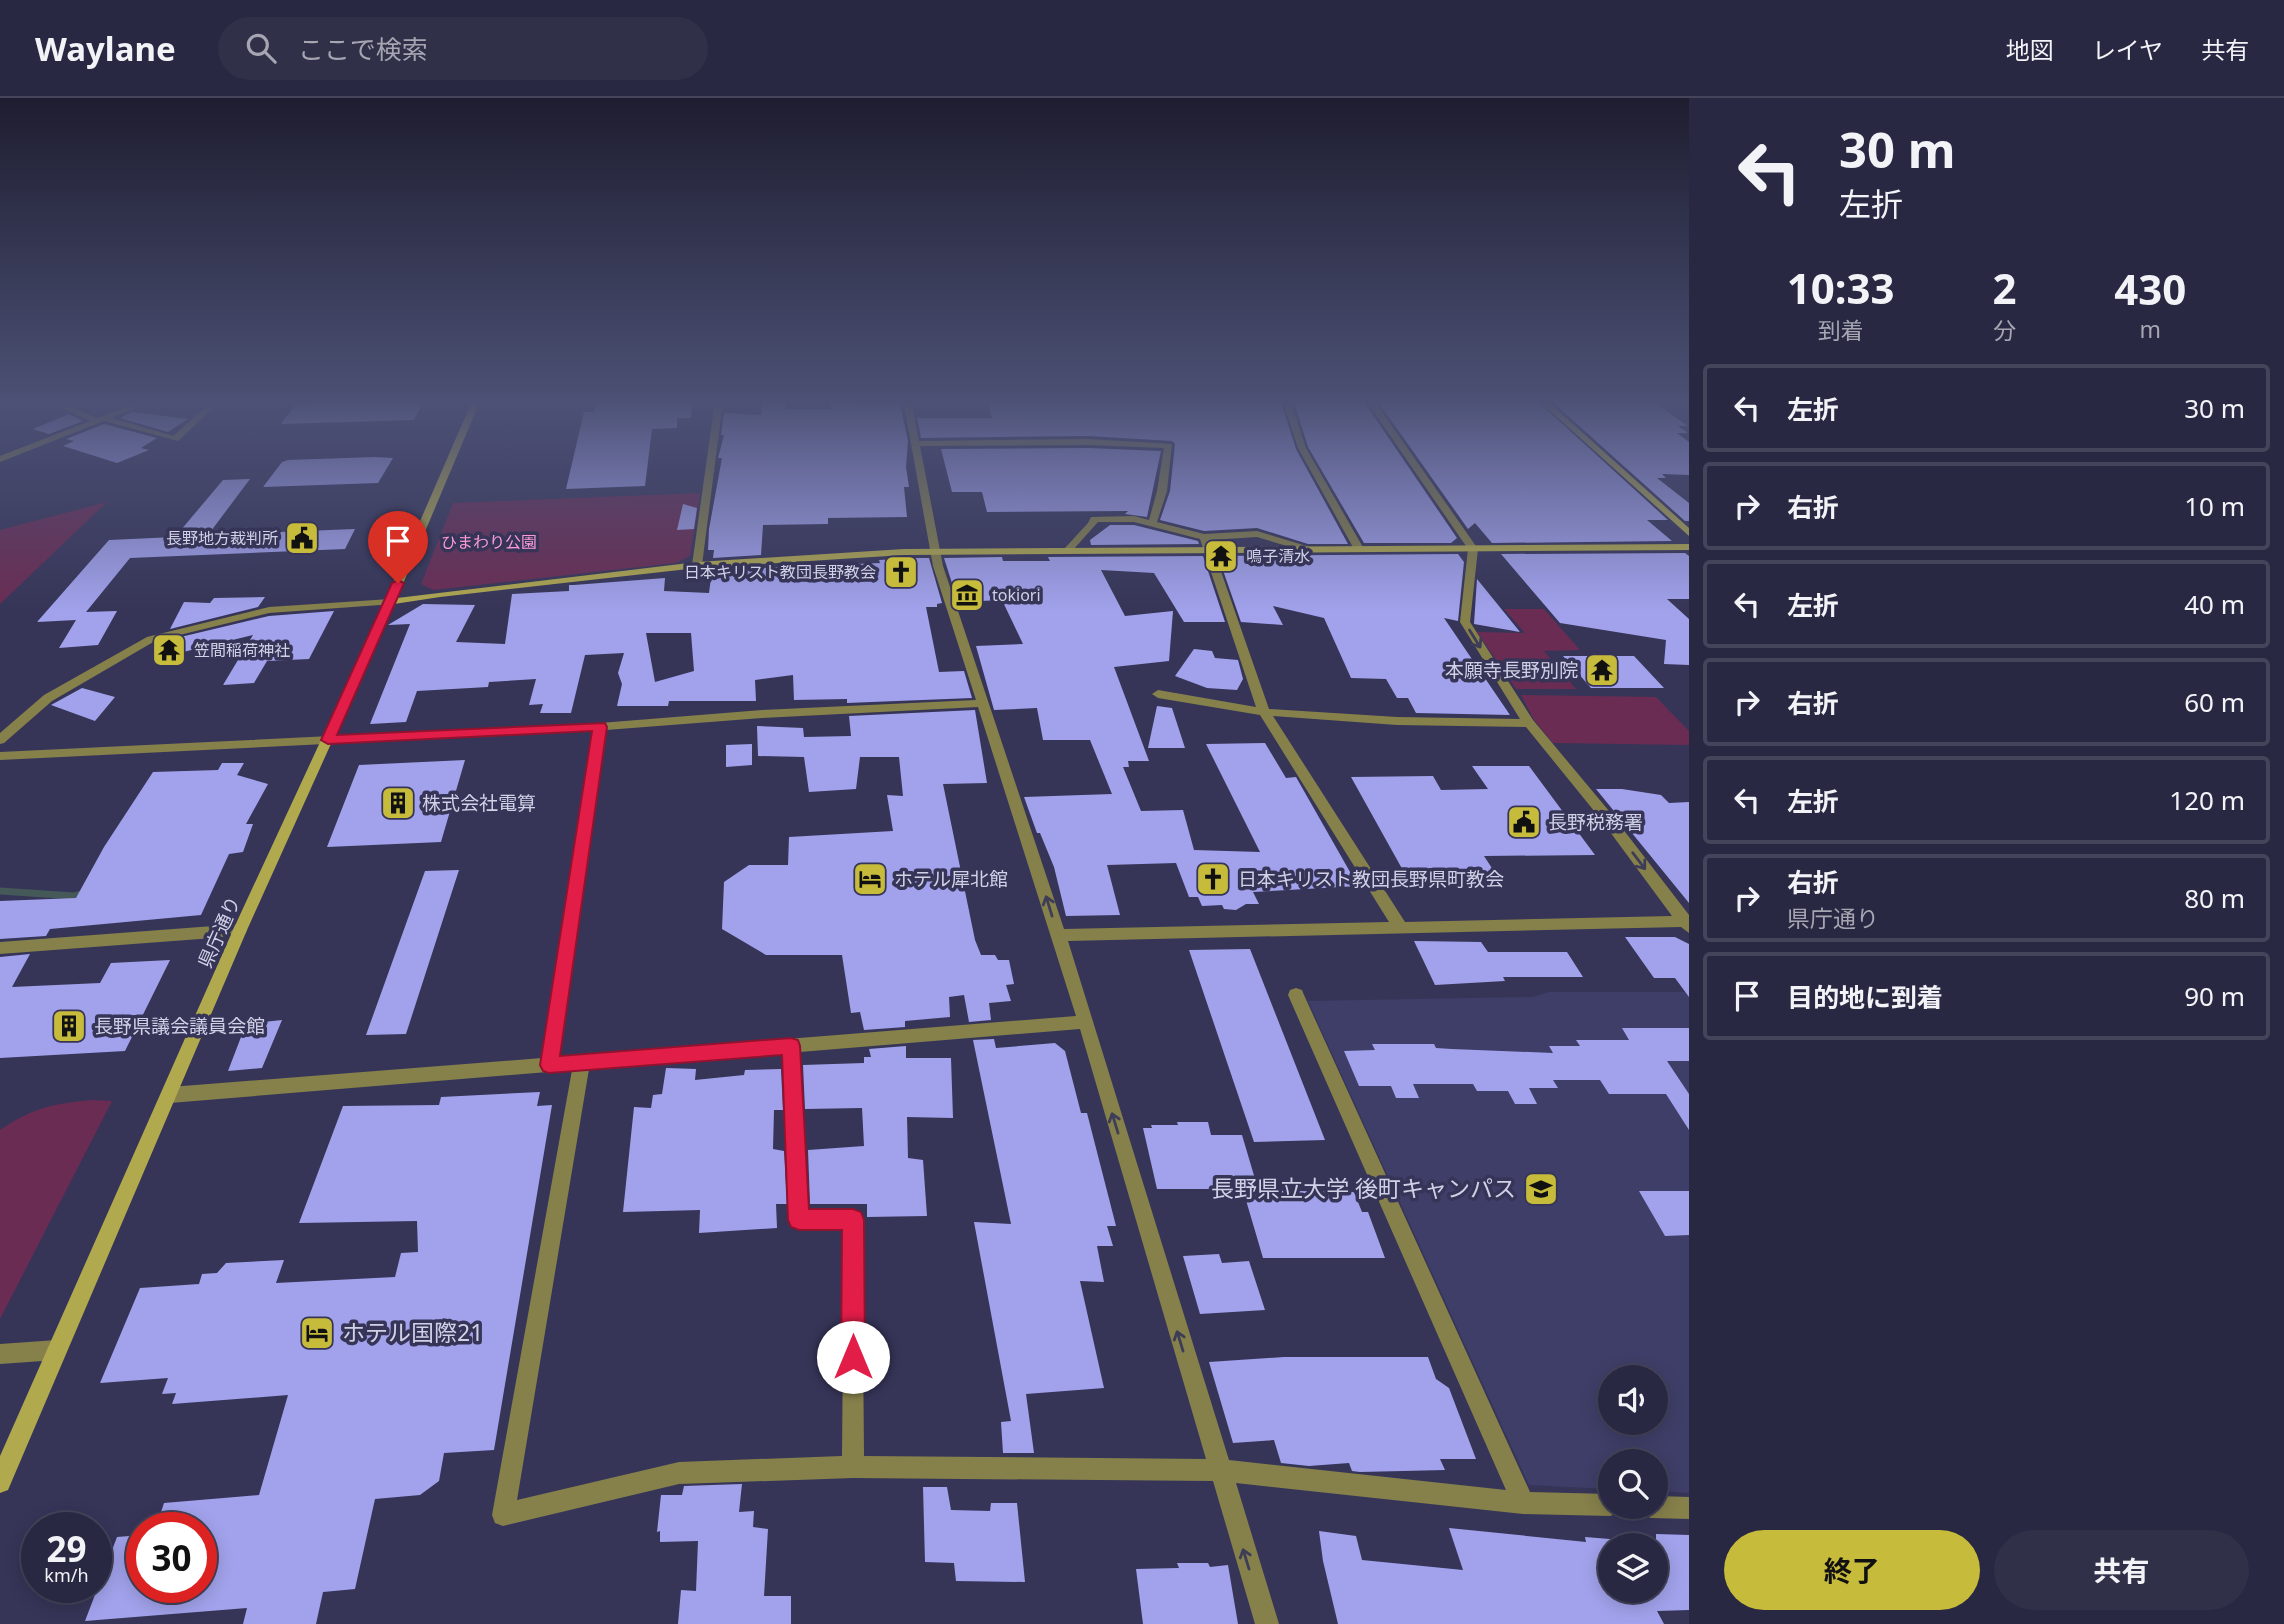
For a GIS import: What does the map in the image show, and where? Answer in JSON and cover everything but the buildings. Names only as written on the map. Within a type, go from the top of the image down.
[{"type":"street","name":"県庁通り","points":[[0,1482],[240,930],[390,602],[446,470]]},
{"type":"street","points":[[697,565],[710,470]]},
{"type":"street","points":[[920,470],[936,551],[1085,1022],[1267,1624]]},
{"type":"street","points":[[1152,524],[1165,470]]},
{"type":"street","points":[[1315,470],[1359,549]]},
{"type":"street","points":[[1418,470],[1473,550],[1465,622],[1529,723],[1604,814],[1687,923]]},
{"type":"street","points":[[1620,470],[1689,533]]},
{"type":"street","points":[[1069,549],[1093,524],[1094,519],[1134,519],[1204,537],[1257,534],[1307,549]]},
{"type":"street","points":[[1204,537],[1264,712],[1399,925]]},
{"type":"street","points":[[0,740],[48,698],[151,639],[269,610],[390,602],[697,565],[936,551],[1689,547]]},
{"type":"street","points":[[1158,694],[1264,712],[1397,721],[1529,723]]},
{"type":"street","points":[[0,756],[600,727],[762,714],[984,703]]},
{"type":"street","points":[[549,1065],[600,727]]},
{"type":"street","points":[[1058,935],[1399,925],[1687,923]]},
{"type":"street","points":[[0,948],[240,930]]},
{"type":"street","points":[[1296,996],[1523,1503]]},
{"type":"street","points":[[170,1095],[1085,1022]]},
{"type":"street","points":[[791,1046],[799,1220],[853,1220],[853,1467]]},
{"type":"street","points":[[582,1062],[503,1515],[679,1473],[853,1467],[1219,1470],[1523,1503],[1598,1506]]},
{"type":"street","points":[[0,1354],[57,1350]]},
{"type":"street","points":[[1668,1507],[1689,1508]]},
{"type":"shaded area","name":"長野県立大学 後町キャンパス","points":[[1549,992],[1689,992],[1689,1493],[1668,1492],[1668,1449],[1598,1449],[1598,1488],[1529,1485],[1308,1001],[1533,997]]},
{"type":"green space","name":"ひまわり公園","points":[[700,493],[690,556],[676,563],[433,590],[421,584],[453,503]]},
{"type":"green space","points":[[107,502],[0,604],[0,530]]},
{"type":"green space","points":[[1504,609],[1544,609],[1580,650],[1544,651],[1576,689],[1516,689],[1477,632],[1525,633]]},
{"type":"green space","points":[[1521,695],[1656,697],[1689,731],[1689,745],[1553,743],[1534,720]]},
{"type":"green space","points":[[92,1100],[112,1101],[0,1319],[0,1130],[23,1116],[44,1108]]},
{"type":"waterway","points":[[0,891],[74,896],[86,893]]},
{"type":"place","name":"長野地方裁判所","points":[[302,538]]},
{"type":"place","name":"鳴子清水","points":[[1221,556]]},
{"type":"place","name":"日本キリスト教団長野教会","points":[[901,572]]},
{"type":"place","name":"tokiori","points":[[967,595]]},
{"type":"place","name":"笠間稲荷神社","points":[[169,650]]},
{"type":"place","name":"本願寺長野別院","points":[[1602,670]]},
{"type":"place","name":"株式会社電算","points":[[398,803]]},
{"type":"place","name":"長野税務署","points":[[1524,822]]},
{"type":"place","name":"ホテル犀北館","points":[[870,879]]},
{"type":"place","name":"日本キリスト教団長野県町教会","points":[[1213,879]]},
{"type":"place","name":"長野県議会議員会館","points":[[69,1026]]},
{"type":"place","name":"長野県立大学 後町キャンパス","points":[[1541,1189]]},
{"type":"place","name":"ホテル国際21","points":[[317,1333]]},
{"type":"route","points":[[398,583],[328,740],[600,727],[549,1065],[791,1046],[799,1220],[853,1220],[853,1357]]}]
